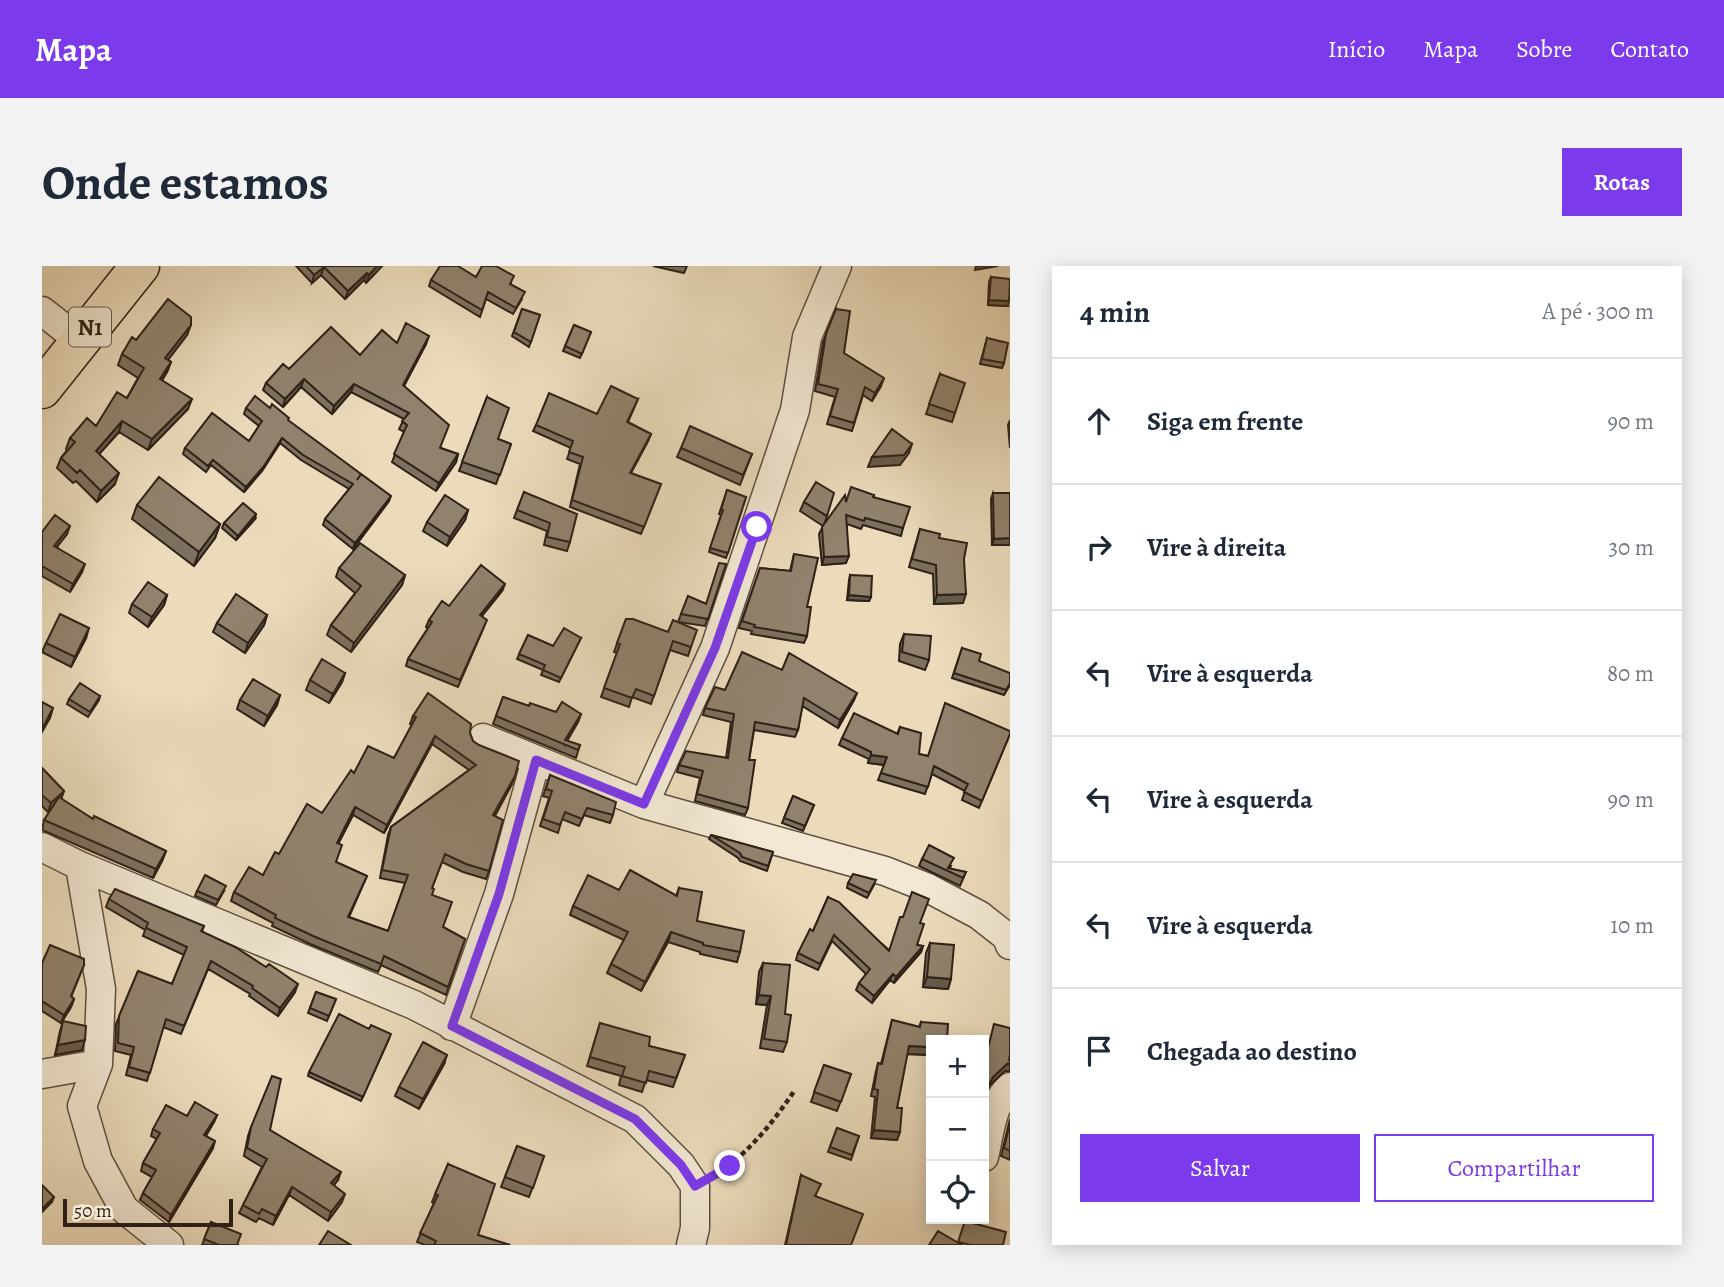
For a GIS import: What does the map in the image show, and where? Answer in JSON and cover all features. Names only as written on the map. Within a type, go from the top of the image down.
[{"type":"highway","name":"N1","points":[[42,389],[140,266]]},
{"type":"street","points":[[644,804],[715,648],[795,410],[807,337],[837,266]]},
{"type":"street","points":[[42,311],[79,340]]},
{"type":"street","points":[[483,738],[644,804],[885,871],[928,888],[979,915],[1007,937],[1010,945]]},
{"type":"street","points":[[452,1026],[499,894],[536,760]]},
{"type":"street","points":[[42,847],[80,866],[414,1004],[635,1119],[681,1165],[695,1186],[695,1228],[691,1245]]},
{"type":"street","points":[[80,866],[101,989],[98,1064],[82,1106],[98,1161],[124,1209],[169,1245]]},
{"type":"street","points":[[42,1074],[98,1064]]},
{"type":"street","points":[[989,1135],[993,1117],[1010,1087]]},
{"type":"path","points":[[695,1186],[730,1166],[752,1144],[795,1090]]},
{"type":"building","points":[[306,266],[377,266],[348,291],[324,267],[314,275]]},
{"type":"building","points":[[440,266],[458,266],[476,277],[482,266],[496,266],[514,276],[510,284],[525,292],[516,308],[488,292],[482,310],[431,280]]},
{"type":"building","points":[[991,277],[1010,279],[1009,301],[989,300]]},
{"type":"building","points":[[168,299],[191,317],[191,325],[165,358],[171,362],[160,379],[192,399],[152,439],[122,421],[96,451],[119,473],[101,491],[80,470],[77,473],[61,458],[75,442],[70,438],[87,418],[96,426],[117,392],[127,398],[144,368],[122,354],[132,337],[136,340]]},
{"type":"building","points":[[522,309],[540,315],[531,342],[514,332]]},
{"type":"building","points":[[836,309],[850,311],[844,353],[884,378],[875,393],[865,387],[854,423],[830,416],[838,389],[818,384],[826,334]]},
{"type":"building","points":[[406,323],[429,336],[403,385],[449,425],[440,448],[458,454],[439,483],[394,454],[407,425],[402,421],[409,413],[354,384],[334,406],[304,379],[285,399],[266,383],[283,364],[289,369],[331,327],[360,355],[382,330],[397,343]]},
{"type":"building","points":[[574,325],[591,332],[582,354],[565,346]]},
{"type":"building","points":[[987,338],[1008,343],[1004,363],[982,359]]},
{"type":"building","points":[[940,374],[965,383],[955,413],[929,404]]},
{"type":"building","points":[[611,386],[638,399],[627,422],[651,434],[630,473],[661,484],[644,527],[572,500],[583,457],[569,452],[573,441],[536,425],[549,393],[597,414]]},
{"type":"building","points":[[255,396],[270,408],[272,404],[289,418],[288,420],[391,496],[355,543],[325,519],[353,484],[303,455],[282,438],[246,487],[213,460],[208,466],[185,448],[212,413],[249,441],[262,421],[246,408]]},
{"type":"building","points":[[487,397],[509,408],[498,439],[511,444],[500,475],[462,462]]},
{"type":"building","points":[[690,426],[752,454],[743,475],[681,448]]},
{"type":"building","points":[[892,429],[912,444],[904,455],[872,457]]},
{"type":"building","points":[[159,477],[220,524],[199,552],[137,505]]},
{"type":"building","points":[[816,482],[834,493],[827,516],[804,502]]},
{"type":"building","points":[[851,487],[874,495],[873,497],[910,507],[903,528],[846,515],[849,556],[824,557],[822,527],[845,495],[846,502]]},
{"type":"building","points":[[727,490],[746,497],[728,553],[710,548]]},
{"type":"building","points":[[524,492],[577,514],[570,542],[547,537],[550,523],[517,510]]},
{"type":"building","points":[[993,493],[1010,493],[1010,538],[994,539]]},
{"type":"building","points":[[445,495],[468,510],[450,537],[427,522]]},
{"type":"building","points":[[243,503],[256,514],[238,536],[224,523]]},
{"type":"building","points":[[55,515],[70,526],[54,546],[85,564],[73,584],[42,566],[42,532]]},
{"type":"building","points":[[920,529],[940,534],[939,538],[967,543],[964,559],[966,594],[937,595],[936,565],[912,559]]},
{"type":"building","points":[[360,543],[405,575],[354,643],[331,625],[361,586],[339,568]]},
{"type":"building","points":[[794,554],[818,558],[807,607],[811,607],[807,636],[754,627],[755,625],[742,621],[760,568],[791,571]]},
{"type":"building","points":[[719,563],[726,564],[708,619],[681,614],[688,596],[706,604]]},
{"type":"building","points":[[481,565],[505,584],[480,615],[487,620],[460,680],[408,659],[442,601],[449,606]]},
{"type":"building","points":[[850,575],[872,576],[871,597],[849,595]]},
{"type":"building","points":[[148,582],[167,595],[152,617],[132,604]]},
{"type":"building","points":[[236,594],[267,615],[248,643],[217,623]]},
{"type":"building","points":[[60,614],[89,628],[75,657],[46,643]]},
{"type":"building","points":[[626,619],[668,632],[673,620],[697,630],[691,647],[673,641],[654,696],[636,689],[632,698],[604,688]]},
{"type":"building","points":[[564,628],[581,638],[561,678],[543,670],[545,665],[519,654],[528,635],[553,646]]},
{"type":"building","points":[[904,634],[931,636],[929,660],[902,652]]},
{"type":"building","points":[[962,648],[981,654],[979,661],[1010,673],[1010,683],[1006,690],[954,673]]},
{"type":"building","points":[[742,652],[782,670],[789,653],[857,693],[840,720],[804,698],[798,730],[755,722],[749,760],[755,760],[748,808],[697,794],[703,771],[679,765],[686,751],[728,758],[734,714],[705,708],[715,687],[725,690]]},
{"type":"building","points":[[322,659],[345,673],[333,694],[310,680]]},
{"type":"building","points":[[253,679],[280,695],[268,716],[240,700]]},
{"type":"building","points":[[80,683],[100,696],[90,712],[69,699]]},
{"type":"building","points":[[428,693],[471,724],[473,741],[519,761],[515,776],[493,815],[503,820],[489,871],[445,854],[432,888],[432,895],[452,902],[443,927],[465,939],[448,987],[384,956],[381,964],[313,936],[275,918],[276,915],[234,892],[249,867],[263,875],[275,852],[279,854],[307,804],[322,813],[351,770],[354,773],[368,746],[394,758],[416,717],[413,716]],"holes":[[[435,736],[476,765],[391,827],[382,870],[408,875],[388,931],[348,917],[367,876],[336,862],[342,845],[337,843],[355,807],[387,825]]]},
{"type":"building","points":[[503,697],[556,712],[562,702],[581,714],[565,740],[580,745],[578,750],[496,716]]},
{"type":"building","points":[[42,702],[53,708],[42,729]]},
{"type":"building","points":[[945,703],[1010,731],[982,801],[964,792],[968,784],[934,766],[928,787],[881,773],[887,757],[871,755],[871,752],[842,738],[854,713],[898,734],[900,727],[921,733],[919,754],[928,756]]},
{"type":"building","points":[[42,768],[64,791],[51,803],[42,795]]},
{"type":"building","points":[[550,775],[616,802],[613,815],[587,808],[582,819],[565,812],[560,825],[543,819],[552,791],[546,789]]},
{"type":"building","points":[[793,796],[814,805],[805,826],[784,818]]},
{"type":"building","points":[[59,797],[93,819],[94,816],[166,851],[156,869],[44,820]]},
{"type":"building","points":[[711,835],[773,852],[768,866],[742,857],[740,853]]},
{"type":"building","points":[[929,845],[954,858],[948,868],[966,872],[963,878],[922,859]]},
{"type":"building","points":[[630,870],[677,896],[679,888],[702,892],[697,921],[744,931],[740,952],[703,945],[671,932],[645,982],[611,964],[628,932],[573,906],[588,875],[619,890]]},
{"type":"building","points":[[853,874],[876,880],[869,893],[848,883]]},
{"type":"building","points":[[205,875],[226,886],[218,900],[197,891]]},
{"type":"building","points":[[115,889],[204,926],[201,931],[235,947],[266,967],[269,964],[298,984],[280,1008],[252,988],[253,986],[211,961],[184,1026],[166,1019],[150,1073],[129,1067],[134,1047],[118,1043],[119,1016],[138,971],[172,984],[187,947],[146,928],[148,923],[109,899]]},
{"type":"building","points":[[912,892],[929,899],[920,923],[924,924],[917,945],[923,946],[896,977],[893,974],[874,996],[859,983],[870,969],[834,935],[820,964],[798,953],[810,929],[813,931],[828,897],[839,902],[889,951],[900,917],[903,917]]},
{"type":"building","points":[[930,943],[954,945],[951,979],[927,977]]},
{"type":"building","points":[[50,945],[84,959],[71,996],[74,999],[64,1015],[42,1001],[42,963]]},
{"type":"building","points":[[763,963],[790,965],[785,1014],[791,1015],[787,1042],[764,1039],[771,996],[759,995]]},
{"type":"building","points":[[316,992],[336,999],[329,1016],[310,1008]]},
{"type":"building","points":[[339,1014],[369,1029],[371,1025],[391,1034],[363,1097],[309,1072]]},
{"type":"building","points":[[892,1020],[920,1027],[921,1022],[948,1024],[947,1035],[926,1035],[926,1047],[909,1046],[897,1108],[902,1108],[900,1132],[874,1130],[878,1090],[874,1089],[878,1063],[882,1064]]},
{"type":"building","points":[[63,1021],[86,1026],[85,1040],[58,1045]]},
{"type":"building","points":[[600,1023],[650,1037],[649,1046],[685,1055],[676,1078],[649,1071],[646,1083],[622,1076],[625,1067],[590,1057]]},
{"type":"building","points":[[994,1024],[1010,1028],[1010,1063],[993,1077],[989,1085],[989,1044]]},
{"type":"building","points":[[423,1042],[447,1055],[423,1099],[399,1087]]},
{"type":"building","points":[[824,1065],[851,1074],[841,1102],[814,1092]]},
{"type":"building","points":[[272,1076],[281,1079],[270,1130],[341,1172],[331,1183],[345,1194],[331,1212],[292,1187],[276,1216],[262,1209],[259,1214],[243,1205],[267,1159],[247,1148],[251,1127]]},
{"type":"building","points":[[195,1102],[217,1115],[204,1135],[215,1141],[171,1215],[143,1193],[156,1170],[143,1163],[160,1133],[153,1129],[166,1105],[187,1116]]},
{"type":"building","points":[[1010,1123],[1010,1151],[1004,1148]]},
{"type":"building","points":[[837,1128],[859,1136],[852,1155],[830,1147]]},
{"type":"building","points":[[517,1146],[544,1156],[533,1188],[505,1177]]},
{"type":"building","points":[[448,1164],[495,1184],[478,1235],[510,1245],[434,1245],[436,1241],[420,1233],[438,1195],[435,1194]]},
{"type":"building","points":[[801,1175],[821,1184],[815,1196],[863,1214],[851,1245],[786,1245]]},
{"type":"building","points":[[42,1185],[54,1197],[42,1209]]},
{"type":"building","points":[[211,1222],[241,1234],[237,1245],[219,1245],[204,1239]]},
{"type":"building","points":[[964,1224],[976,1224],[1006,1232],[1003,1245],[971,1245],[958,1242]]},
{"type":"building","points":[[328,1231],[351,1245],[319,1245]]},
{"type":"building","points":[[938,1231],[962,1245],[929,1245]]},
{"type":"route","points":[[730,1166],[695,1186],[681,1165],[635,1119],[452,1026],[499,894],[536,760],[644,804],[715,648],[757,527]]}]
